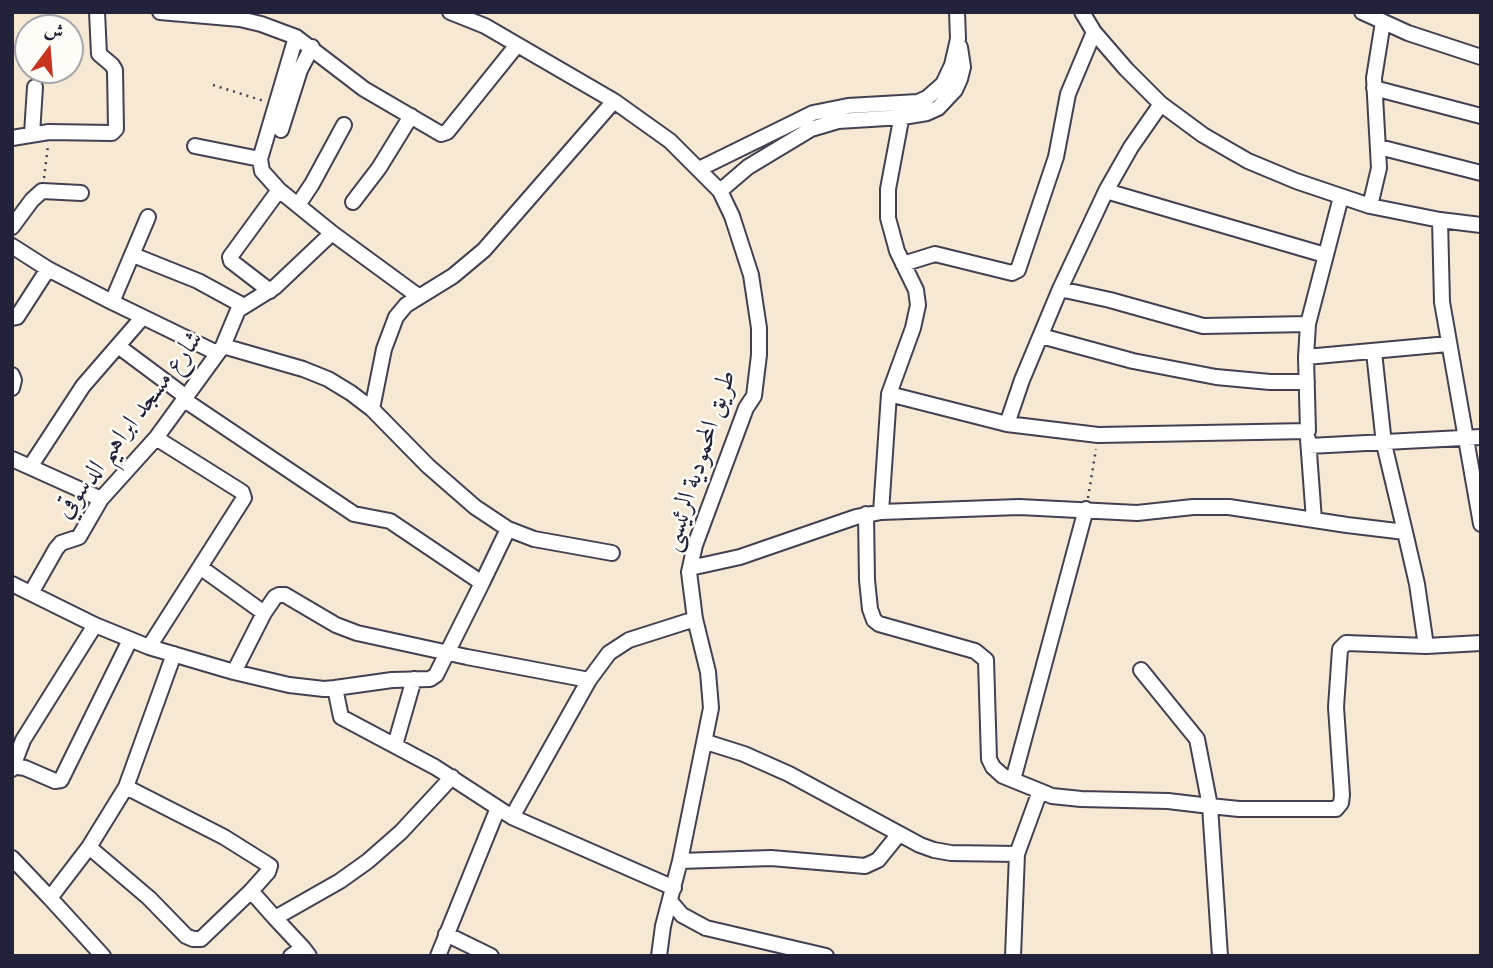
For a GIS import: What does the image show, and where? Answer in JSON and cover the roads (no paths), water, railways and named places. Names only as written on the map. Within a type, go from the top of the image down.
[{"type":"street","points":[[12,138],[49,132],[109,133],[116,129],[115,70],[113,65],[99,54],[97,12]]},
{"type":"street","points":[[160,12],[218,14],[261,24],[296,37],[364,89],[441,134],[447,132],[517,45]]},
{"type":"street","name":"طريق المحمودية الرئيسى","points":[[450,12],[485,26],[652,126],[720,191],[732,216],[751,275],[758,315],[759,355],[754,396],[746,408],[695,544],[690,568],[695,619],[709,681],[711,708],[680,862],[663,926],[659,956]]},
{"type":"street","points":[[699,169],[813,113],[848,106],[927,113],[938,107],[955,90],[962,67],[957,12]]},
{"type":"street","points":[[1082,12],[1094,32],[1161,104],[1203,135],[1248,161],[1341,197],[1370,205],[1440,220],[1481,225]]},
{"type":"street","points":[[1362,12],[1481,57]]},
{"type":"street","points":[[1370,205],[1379,169],[1374,88],[1383,22]]},
{"type":"street","points":[[903,264],[935,254],[1012,273],[1018,270],[1056,157],[1068,93],[1094,32]]},
{"type":"street","points":[[296,37],[260,159],[262,171],[279,190],[332,233],[418,296]]},
{"type":"street","points":[[281,130],[300,70],[312,47]]},
{"type":"street","points":[[32,134],[34,87]]},
{"type":"street","points":[[1374,88],[1481,116]]},
{"type":"street","points":[[372,409],[389,330],[396,317],[406,305],[453,276],[484,250],[614,101]]},
{"type":"street","points":[[1007,424],[1060,289],[1106,191],[1130,147],[1161,104]]},
{"type":"street","points":[[881,512],[889,394],[913,328],[918,305],[916,290],[890,229],[887,204],[903,111]]},
{"type":"street","points":[[720,191],[748,167],[811,129],[838,121],[903,111]]},
{"type":"street","points":[[353,202],[379,168],[411,116]]},
{"type":"street","points":[[298,205],[344,125]]},
{"type":"street","points":[[195,146],[260,159]]},
{"type":"street","points":[[1379,147],[1481,173]]},
{"type":"street","points":[[270,291],[230,257],[279,190]]},
{"type":"street","points":[[12,226],[32,200],[43,191],[81,192]]},
{"type":"street","points":[[1106,191],[1325,255]]},
{"type":"street","points":[[1314,520],[1308,431],[1308,324],[1341,197]]},
{"type":"street","points":[[112,302],[148,217]]},
{"type":"street","points":[[1440,220],[1442,302],[1448,344],[1474,438],[1481,524]]},
{"type":"street","points":[[133,255],[198,282],[242,305],[270,291],[332,233]]},
{"type":"street","points":[[12,246],[48,269],[142,318],[220,349],[303,369],[328,379],[372,409],[438,474],[486,516],[508,529],[534,538],[612,553]]},
{"type":"street","points":[[12,318],[17,317],[48,269]]},
{"type":"street","points":[[1060,289],[1203,326],[1308,324]]},
{"type":"street","name":"شارع مسجد ابراهيم الدسوقي","points":[[31,593],[56,549],[61,543],[79,537],[101,499],[156,438],[220,349],[231,321],[242,305]]},
{"type":"street","points":[[30,467],[71,403],[142,318]]},
{"type":"street","points":[[1041,336],[1133,361],[1216,377],[1307,382]]},
{"type":"street","points":[[1306,357],[1448,344]]},
{"type":"street","points":[[118,346],[184,397],[354,514],[390,521],[482,583]]},
{"type":"street","points":[[1374,352],[1384,444],[1417,584],[1426,646]]},
{"type":"street","points":[[12,375],[15,380],[12,388]]},
{"type":"street","points":[[889,394],[1007,424],[1098,435],[1308,431]]},
{"type":"street","points":[[149,647],[243,501],[244,495],[156,438]]},
{"type":"street","points":[[1309,446],[1474,438]]},
{"type":"street","points":[[12,458],[101,499]]},
{"type":"street","points":[[690,568],[740,557],[866,514],[881,512],[1019,507],[1136,513],[1193,507],[1229,507],[1405,532]]},
{"type":"street","points":[[1013,780],[1086,509]]},
{"type":"street","points":[[866,514],[867,580],[874,620],[879,624],[975,651],[984,656],[987,668],[989,759],[996,771],[1062,798],[1168,801],[1239,809],[1339,807],[1342,795],[1336,707],[1340,649],[1346,643],[1426,646],[1481,643]]},
{"type":"street","points":[[12,584],[95,625],[149,647],[234,672],[305,688],[335,688],[434,677],[449,653],[508,529]]},
{"type":"street","points":[[200,568],[264,613]]},
{"type":"street","points":[[234,672],[264,613],[275,597],[285,595],[336,625],[356,633],[589,680]]},
{"type":"street","points":[[513,817],[589,680],[610,653],[620,645],[695,619]]},
{"type":"street","points":[[95,625],[23,740],[12,767],[26,768],[55,781],[61,780],[130,640]]},
{"type":"street","points":[[50,898],[89,847],[126,787],[174,654]]},
{"type":"street","points":[[1141,670],[1197,739],[1210,806],[1220,956]]},
{"type":"street","points":[[395,745],[414,679]]},
{"type":"street","points":[[335,688],[343,719],[395,745],[513,817],[672,894],[682,915],[706,928],[824,956]]},
{"type":"street","points":[[706,742],[744,754],[789,774],[920,845],[942,852],[1017,854]]},
{"type":"street","points":[[275,918],[340,881],[368,861],[401,832],[452,778]]},
{"type":"street","points":[[89,847],[149,898],[186,936],[193,939],[201,939],[268,872],[270,866],[224,837],[126,787]]},
{"type":"street","points":[[1013,956],[1017,854],[1040,791]]},
{"type":"street","points":[[438,956],[498,808]]},
{"type":"street","points":[[680,862],[759,857],[865,866],[878,860],[899,834]]},
{"type":"street","points":[[12,858],[103,956]]},
{"type":"street","points":[[251,891],[301,953]]},
{"type":"street","points":[[446,934],[491,956]]}]
